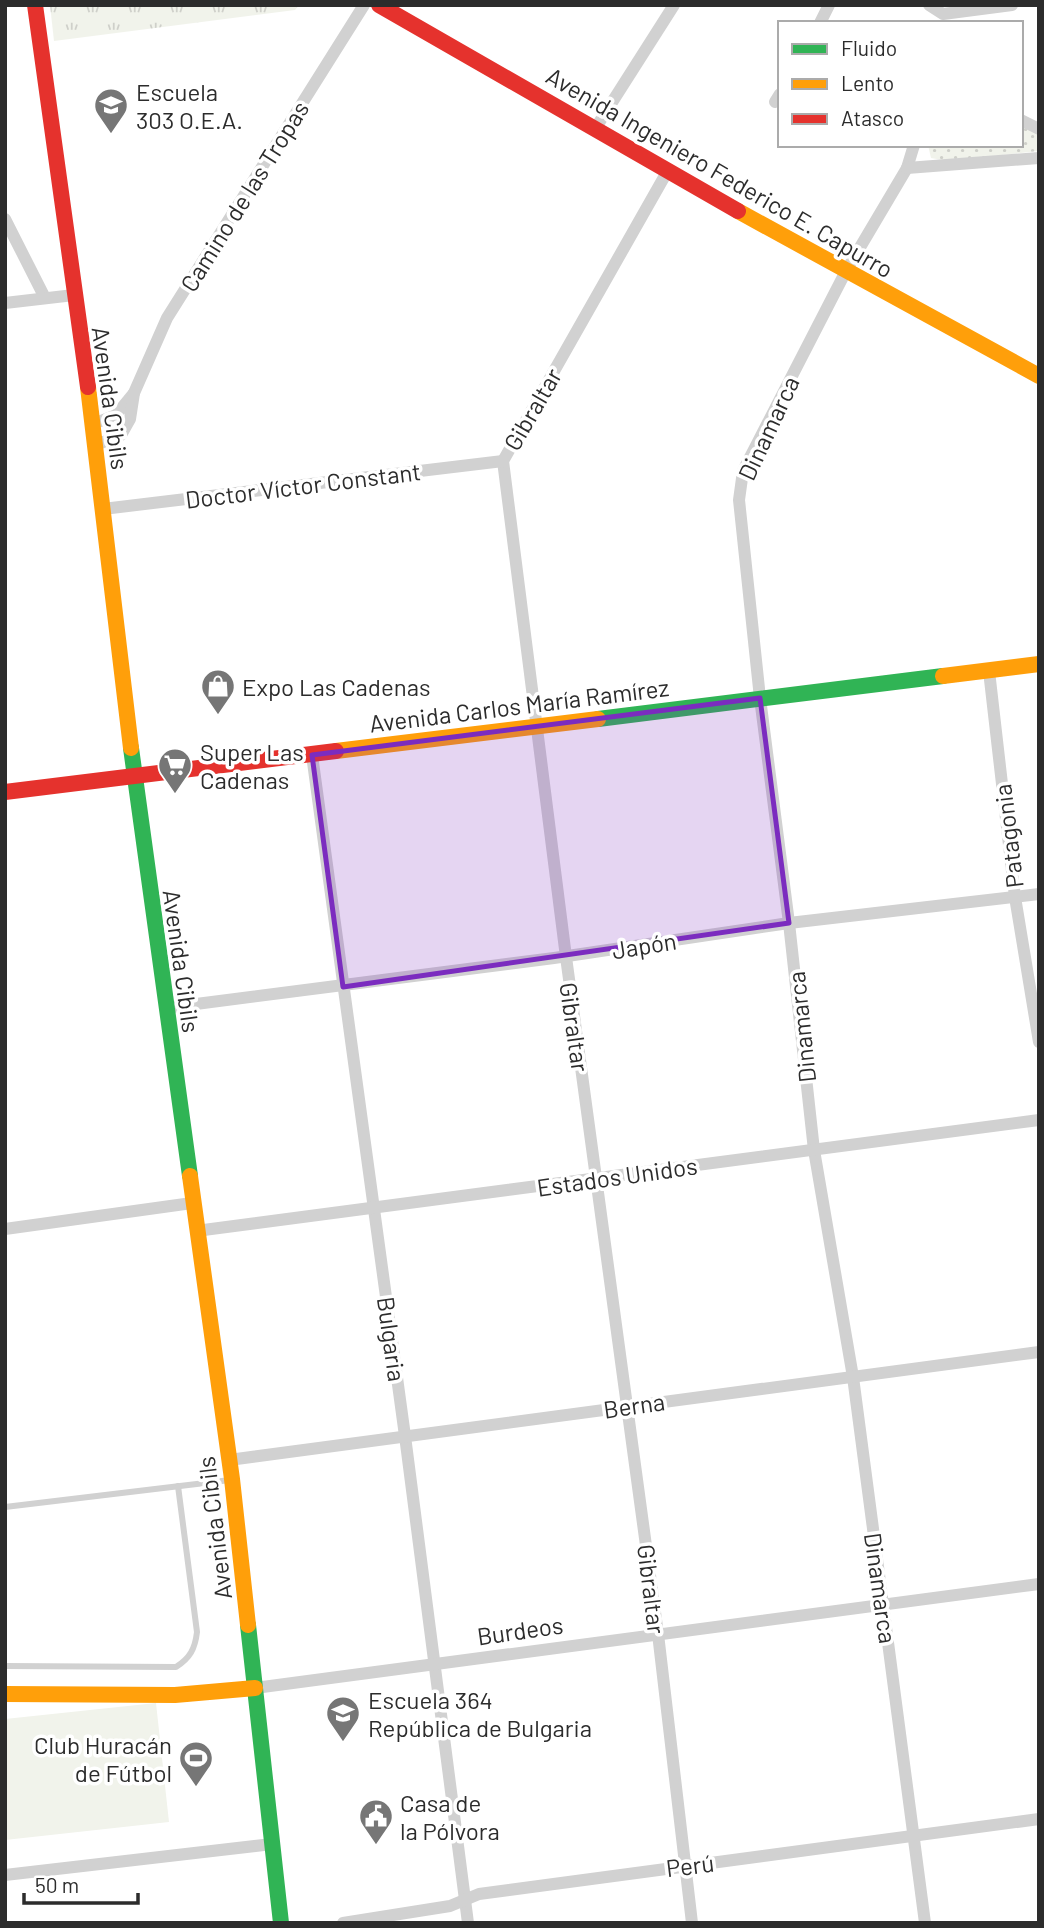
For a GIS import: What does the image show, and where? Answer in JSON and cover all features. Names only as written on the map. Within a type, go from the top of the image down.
[{"type":"street","name":"Avenida Cibils","points":[[35,5],[96,445],[134,776],[165,1008],[232,1479],[281,1923]]},
{"type":"street","name":"Camino de las Tropas","points":[[96,445],[121,435],[130,419],[134,393],[167,318],[364,5]]},
{"type":"street","name":"Avenida Ingeniero Federico E. Capurro","points":[[379,5],[667,172],[1039,376]]},
{"type":"street","points":[[595,129],[674,5]]},
{"type":"street","points":[[821,21],[829,5]]},
{"type":"street","points":[[929,5],[944,14],[1012,5]]},
{"type":"street","points":[[1023,121],[1039,129]]},
{"type":"street","name":"Dinamarca","points":[[913,147],[907,168],[846,271],[743,471],[739,500],[814,1150],[853,1377],[925,1923]]},
{"type":"street","points":[[907,168],[1039,158]]},
{"type":"street","name":"Gibraltar","points":[[667,172],[503,461],[595,1179],[658,1634],[692,1923]]},
{"type":"street","points":[[5,219],[45,298]]},
{"type":"street","points":[[5,303],[74,295]]},
{"type":"street","name":"Camino de las Tropas","points":[[93,424],[116,415],[134,393]]},
{"type":"street","name":"Doctor Víctor Constant","points":[[103,509],[503,461]]},
{"type":"street","name":"Avenida Carlos María Ramírez","points":[[5,792],[1039,664]]},
{"type":"street","name":"Patagonia","points":[[989,671],[1015,897],[1039,1042]]},
{"type":"street","name":"Bulgaria","points":[[312,755],[468,1923]]},
{"type":"street","name":"Japón","points":[[165,1008],[566,957],[789,923],[1039,894]]},
{"type":"street","name":"Estados Unidos","points":[[196,1231],[1039,1120]]},
{"type":"street","points":[[5,1229],[192,1203]]},
{"type":"street","name":"Berna","points":[[229,1460],[1039,1352]]},
{"type":"street","name":"Burdeos","points":[[5,1694],[175,1695],[255,1688],[1039,1584]]},
{"type":"street","name":"Perú","points":[[343,1923],[450,1906],[479,1894],[1039,1819]]},
{"type":"street","points":[[5,1875],[272,1844]]},
{"type":"lane","points":[[5,1507],[232,1479]]},
{"type":"lane","points":[[5,1666],[176,1667],[188,1658],[196,1646],[197,1632],[178,1486]]},
{"type":"highlighted area","points":[[760,698],[789,923],[343,987],[312,755]]},
{"type":"green space","points":[[50,5],[299,5],[295,10],[54,41]]},
{"type":"green space","points":[[1023,127],[1039,134],[1039,151],[948,161],[931,158],[928,147],[1023,147]]},
{"type":"green space","points":[[156,1703],[169,1822],[5,1840],[5,1719]]},
{"type":"traffic: fast","points":[[598,719],[943,676]]},
{"type":"traffic: fast","points":[[131,748],[190,1176]]},
{"type":"traffic: fast","points":[[248,1625],[281,1923]]},
{"type":"traffic: slow","points":[[738,211],[1039,376]]},
{"type":"traffic: slow","points":[[88,387],[131,748]]},
{"type":"traffic: slow","points":[[943,676],[1039,664]]},
{"type":"traffic: slow","points":[[336,751],[598,719]]},
{"type":"traffic: slow","points":[[190,1176],[232,1479],[248,1625]]},
{"type":"traffic: slow","points":[[5,1694],[175,1695],[255,1688]]},
{"type":"traffic: jam","points":[[35,5],[88,387]]},
{"type":"traffic: jam","points":[[379,5],[738,211]]},
{"type":"traffic: jam","points":[[5,792],[336,751]]},
{"type":"place","name":"Escuela 303 O.E.A.","points":[[111,135]]},
{"type":"place","name":"Expo Las Cadenas","points":[[218,716]]},
{"type":"place","name":"Super Las Cadenas","points":[[175,795]]},
{"type":"place","name":"Escuela 364 República de Bulgaria","points":[[343,1743]]},
{"type":"place","name":"Club Huracán de Fútbol","points":[[196,1788]]},
{"type":"place","name":"Casa de la Pólvora","points":[[376,1846]]}]
